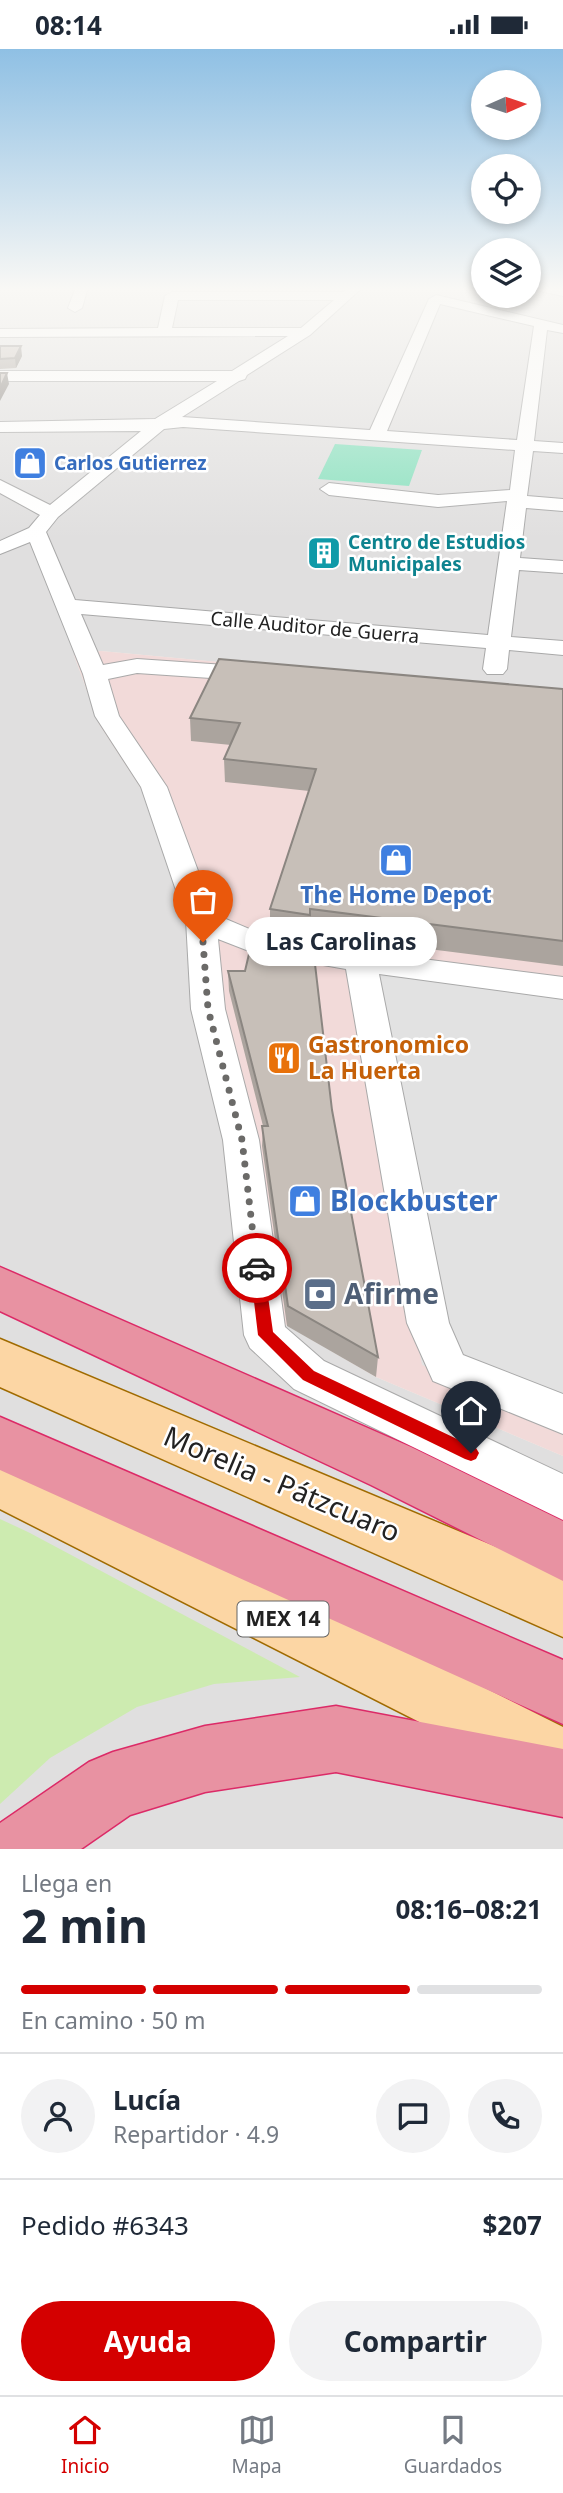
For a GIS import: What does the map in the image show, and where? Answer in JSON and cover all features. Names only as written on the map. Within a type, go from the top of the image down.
[{"type":"highway","points":[[0,1288],[391,1466],[563,1552]]},
{"type":"highway","points":[[0,1443],[563,1692]]},
{"type":"highway","points":[[22,1849],[113,1786],[205,1759],[336,1739],[563,1783]]},
{"type":"main road","name":"Morelia - Pátzcuaro","points":[[0,1362],[563,1606]]},
{"type":"main road","name":"MEX 14","points":[[0,1480],[199,1576],[563,1762]]},
{"type":"street","points":[[0,548],[161,423],[247,371]]},
{"type":"street","points":[[376,436],[404,371]]},
{"type":"street","points":[[495,669],[534,371]]},
{"type":"street","points":[[0,376],[240,376]]},
{"type":"street","points":[[0,427],[183,422],[563,449]]},
{"type":"street","points":[[0,486],[35,522],[95,674],[107,716],[154,787],[201,920],[208,1009],[242,1140],[265,1335],[309,1375],[563,1498]]},
{"type":"street","points":[[329,489],[438,501],[516,498],[563,505]]},
{"type":"street","points":[[510,563],[563,567]]},
{"type":"street","name":"Calle Auditor de Guerra","points":[[64,598],[500,635],[563,649]]},
{"type":"street","points":[[95,674],[137,666],[281,676]]},
{"type":"street","points":[[201,920],[254,943],[361,961],[563,988]]},
{"type":"street","points":[[361,961],[428,1323],[448,1368],[563,1414]]},
{"type":"shaded area","points":[[0,371],[563,371],[563,694],[101,651],[74,655],[99,724],[142,790],[199,937],[284,1324],[376,1377],[563,1456],[563,1849],[0,1849]]},
{"type":"shaded area","points":[[101,651],[563,694],[563,1456],[376,1377],[285,1324],[199,937],[142,790],[99,724],[74,655]]},
{"type":"shaded area","points":[[347,968],[563,996],[563,1417],[422,1365]]},
{"type":"green space","points":[[335,444],[422,450],[409,486],[318,479]]},
{"type":"green space","points":[[0,1519],[300,1677],[214,1684],[137,1707],[50,1758],[0,1804]]},
{"type":"building","points":[[0,373],[7,373],[0,388]]},
{"type":"building","name":"The Home Depot","points":[[219,659],[563,689],[563,941],[310,909],[310,915],[270,909],[316,769],[224,759],[240,723],[190,718]]},
{"type":"building","points":[[253,937],[313,947],[332,1110],[378,1357],[288,1306],[262,1126],[268,1126],[228,971],[245,971]]},
{"type":"way so far","points":[[203,942],[208,1009],[242,1140],[257,1268]]},
{"type":"place","name":"Carlos Gutierrez","points":[[30,463]]},
{"type":"place","name":"Centro de Estudios Municipales","points":[[324,553]]},
{"type":"place","name":"The Home Depot","points":[[396,860]]},
{"type":"place","name":"Las Carolinas","points":[[203,942]]},
{"type":"place","name":"Gastronomico La Huerta","points":[[284,1058]]},
{"type":"place","name":"Blockbuster","points":[[305,1201]]},
{"type":"place","name":"Afirme","points":[[320,1294]]},
{"type":"route","points":[[257,1268],[265,1335],[309,1375],[471,1453]]}]
